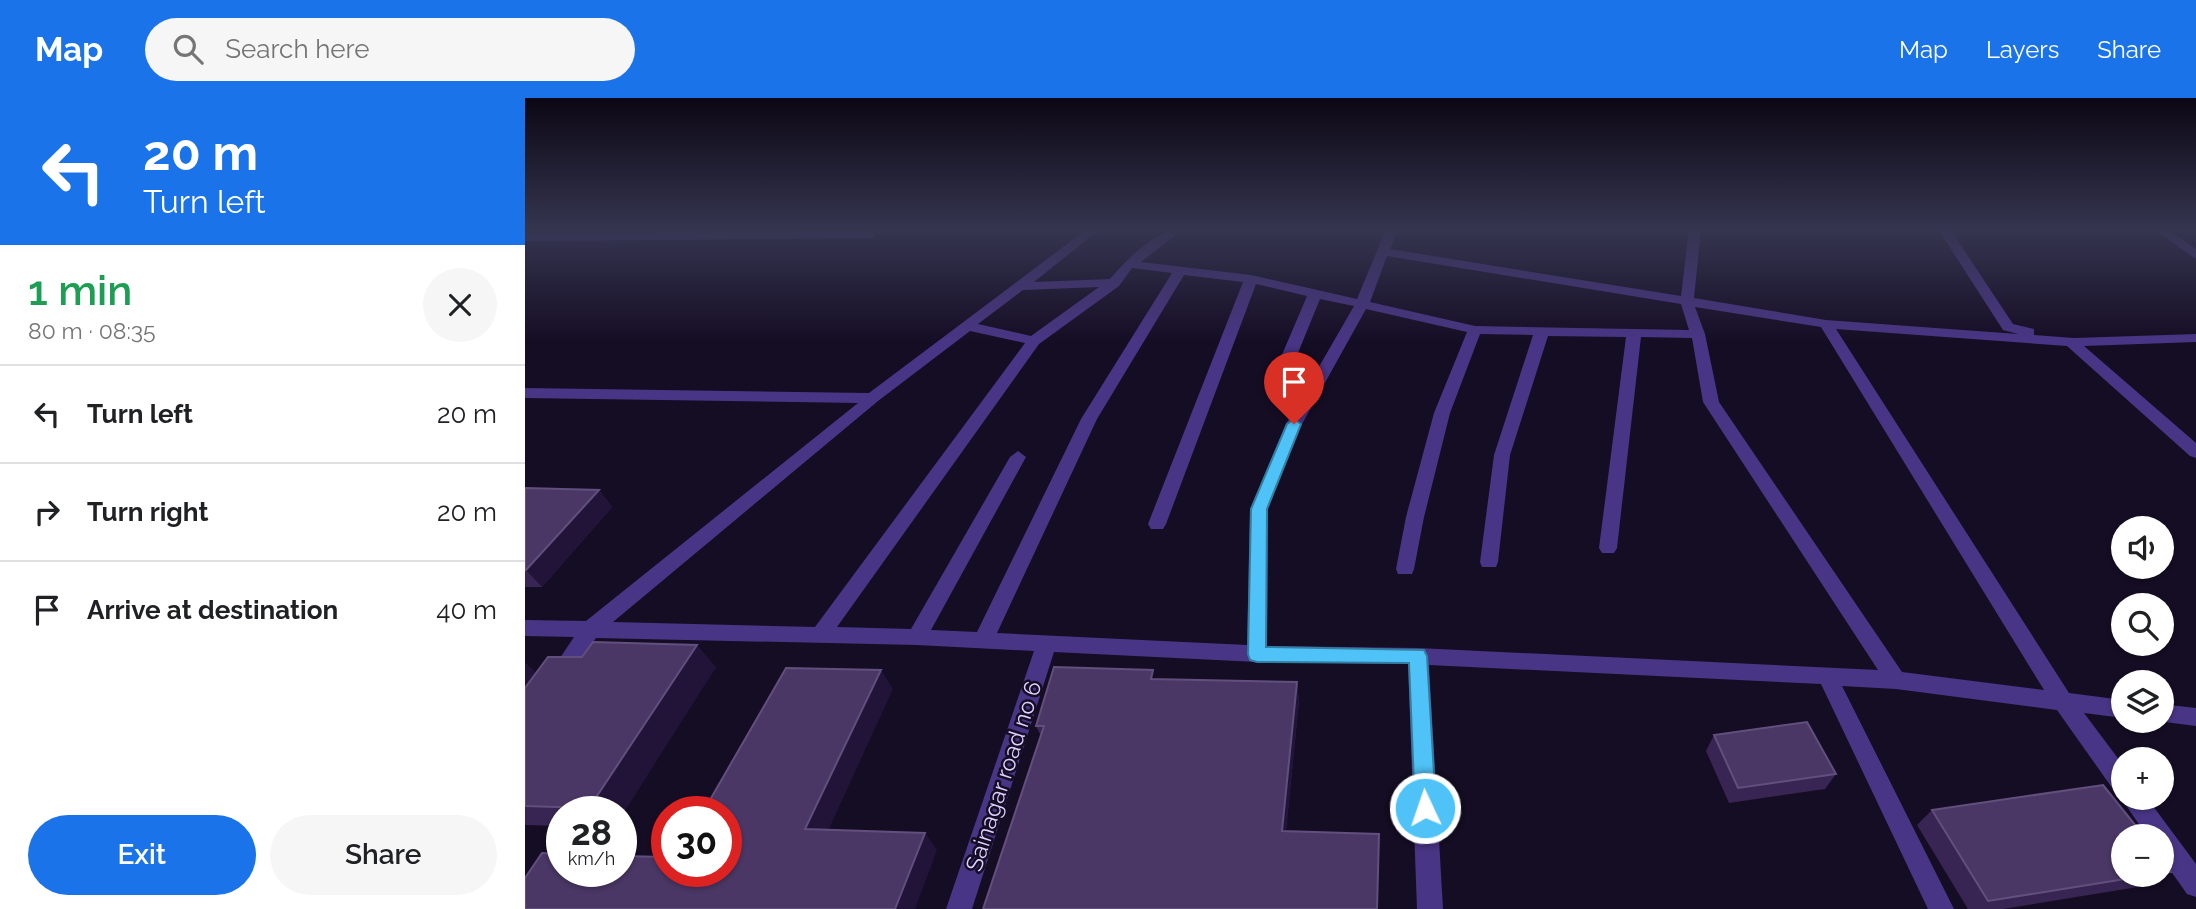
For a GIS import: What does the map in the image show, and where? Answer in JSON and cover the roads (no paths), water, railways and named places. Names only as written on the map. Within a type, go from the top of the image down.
[{"type":"street","points":[[547,690],[592,628],[873,398],[1046,267]]},
{"type":"street","points":[[821,634],[1034,341],[1114,283],[1127,267]]},
{"type":"street","points":[[1147,267],[1251,279],[1475,330],[1698,334]]},
{"type":"street","points":[[1257,654],[1259,509],[1294,424],[1362,304],[1378,267]]},
{"type":"street","points":[[1475,267],[1826,324],[2073,342],[2196,338]]},
{"type":"street","points":[[1691,267],[1687,302],[1698,334],[1711,402],[1896,680]]},
{"type":"street","points":[[1969,267],[2008,327],[2073,342],[2196,452]]},
{"type":"street","points":[[983,641],[1089,419],[1179,272]]},
{"type":"street","points":[[1157,524],[1251,279]]},
{"type":"street","points":[[1022,286],[1114,283]]},
{"type":"street","points":[[1274,392],[1315,294]]},
{"type":"street","points":[[1826,324],[2064,703],[2111,768]]},
{"type":"street","points":[[968,326],[1034,341]]},
{"type":"street","points":[[1405,569],[1415,517],[1442,413],[1475,330]]},
{"type":"street","points":[[1489,562],[1502,455],[1542,331]]},
{"type":"street","points":[[1608,548],[1634,333]]},
{"type":"street","points":[[525,393],[873,398]]},
{"type":"street","points":[[917,637],[1017,457]]},
{"type":"street","points":[[525,628],[917,637],[1257,654],[1418,656],[1827,676],[1896,680],[2111,708]]},
{"type":"street","name":"Sainagar road no 6","points":[[959,909],[1048,643]]},
{"type":"street","points":[[1418,656],[1430,909]]},
{"type":"street","points":[[1827,676],[1941,909]]},
{"type":"street","points":[[2174,714],[2196,717]]},
{"type":"street","points":[[2174,855],[2196,885]]}]
